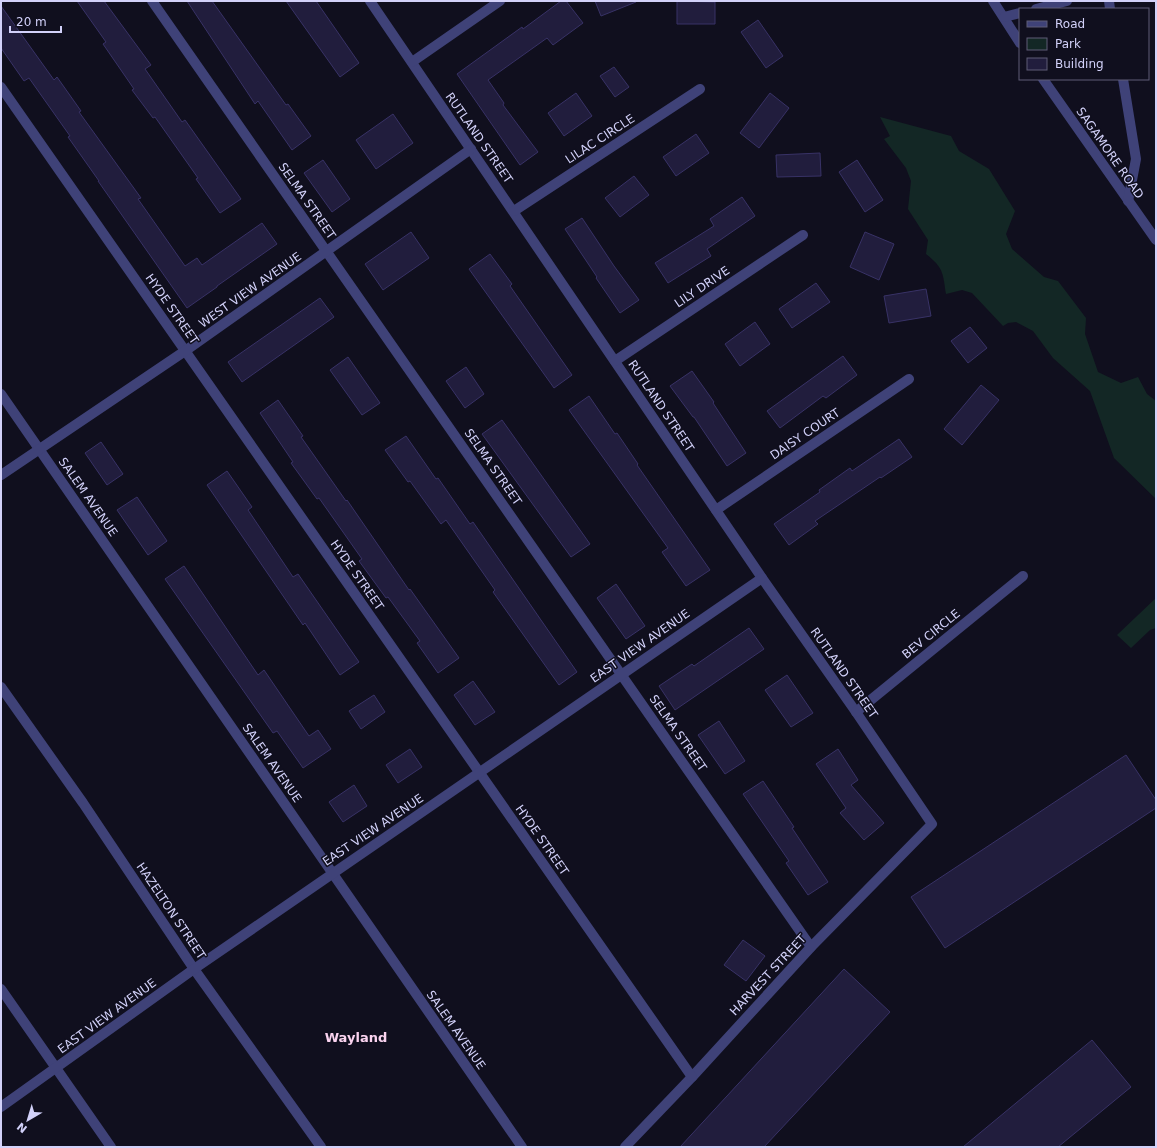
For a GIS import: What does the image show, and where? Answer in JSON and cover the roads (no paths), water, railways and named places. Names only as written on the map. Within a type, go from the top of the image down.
[{"type":"street","name":"SELMA STREET","points":[[152,1],[811,947]]},
{"type":"street","name":"RUTLAND STREET","points":[[370,1],[762,578],[932,824]]},
{"type":"street","points":[[412,62],[500,1]]},
{"type":"street","points":[[993,1],[1019,41]]},
{"type":"street","points":[[1040,8],[1067,1]]},
{"type":"street","points":[[1004,17],[1019,13]]},
{"type":"street","name":"SAGAMORE ROAD","points":[[1044,80],[1156,240]]},
{"type":"street","points":[[1122,80],[1136,160],[1128,201]]},
{"type":"street","name":"HYDE STREET","points":[[1,87],[692,1077]]},
{"type":"street","name":"LILAC CIRCLE","points":[[514,211],[700,89]]},
{"type":"street","name":"WEST VIEW AVENUE","points":[[1,475],[185,351],[471,149]]},
{"type":"street","name":"LILY DRIVE","points":[[615,361],[804,235]]},
{"type":"street","name":"DAISY COURT","points":[[716,510],[909,379]]},
{"type":"street","name":"SALEM AVENUE","points":[[1,394],[522,1147]]},
{"type":"street","name":"BEV CIRCLE","points":[[856,712],[1023,576]]},
{"type":"street","name":"EAST VIEW AVENUE","points":[[1,1107],[194,969],[332,873],[480,773],[621,674],[762,578]]},
{"type":"street","name":"HAZELTON STREET","points":[[1,687],[82,802],[194,969],[321,1147]]},
{"type":"street","name":"HARVEST STREET","points":[[625,1147],[692,1077],[811,947],[932,824]]},
{"type":"street","points":[[1,989],[111,1147]]},
{"type":"district","name":"Wayland","points":[[356,1037]]}]
